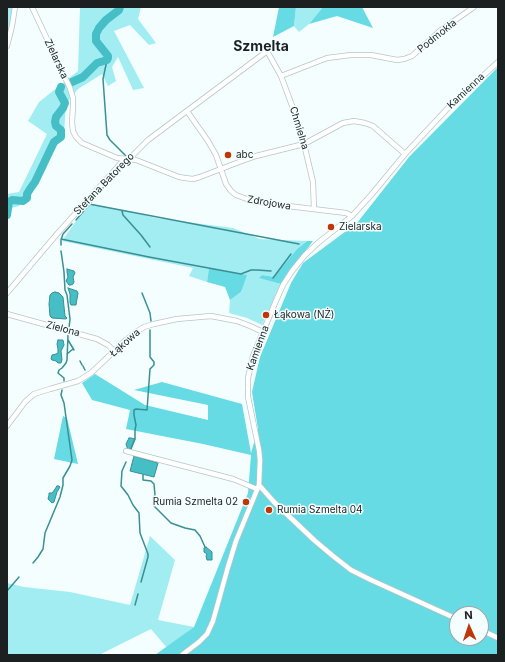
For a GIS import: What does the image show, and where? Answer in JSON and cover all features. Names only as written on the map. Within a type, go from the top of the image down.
[{"type":"street","points":[[7,46],[15,7]]},
{"type":"street","name":"Zielarska","points":[[32,7],[70,88],[73,98],[73,131],[76,137],[82,143],[117,158],[136,160],[185,178],[193,179],[256,156],[304,144],[344,123],[354,121],[365,122],[373,126],[404,154]]},
{"type":"street","name":"Podmokła","points":[[281,76],[327,58],[351,55],[371,55],[397,60],[404,59],[412,56],[441,30],[474,7]]},
{"type":"street","name":"Stefana Batorego","points":[[7,294],[42,251],[122,162],[128,160],[148,140],[274,46]]},
{"type":"street","name":"Chmielna","points":[[267,51],[281,76],[304,144],[313,182],[314,210]]},
{"type":"street","name":"Kamienna","points":[[182,655],[207,634],[213,621],[236,541],[258,487],[260,460],[259,450],[248,397],[247,384],[249,371],[263,332],[284,285],[297,265],[312,248],[352,216],[404,154],[447,109],[498,62]]},
{"type":"street","name":"Zdrojowa","points":[[187,111],[216,155],[226,184],[236,195],[245,200],[254,202],[346,213],[352,216]]},
{"type":"street","name":"Zielona","points":[[7,314],[97,339],[108,345],[114,351]]},
{"type":"street","name":"Łąkowa","points":[[7,426],[25,402],[34,394],[78,381],[91,373],[114,351],[144,327],[177,319],[211,316],[237,321],[263,332]]},
{"type":"street","points":[[126,451],[258,487],[314,540],[351,570],[449,615]]},
{"type":"shaded area","points":[[7,7],[13,7],[7,36]]},
{"type":"shaded area","points":[[80,7],[141,7],[138,19],[156,43],[149,45],[130,25],[114,31],[144,88],[133,90],[118,57],[112,67],[116,81],[108,86],[102,74],[78,89],[66,104],[64,134],[19,206],[7,209],[7,194],[19,192],[47,134],[28,121],[39,102],[78,71]]},
{"type":"shaded area","points":[[279,7],[296,7],[294,26],[273,37]]},
{"type":"shaded area","points":[[296,7],[323,7],[309,24],[299,32],[294,26]]},
{"type":"shaded area","points":[[323,7],[362,7],[373,28],[337,16],[309,24]]},
{"type":"shaded area","points":[[498,67],[498,655],[155,655],[194,627],[248,493],[251,455],[126,429],[130,410],[92,400],[82,383],[95,374],[145,405],[208,420],[208,405],[134,390],[162,382],[242,404],[251,453],[258,429],[252,392],[260,357],[291,283],[303,263],[357,223],[409,157]]},
{"type":"shaded area","points":[[88,204],[156,218],[233,228],[260,239],[307,241],[297,249],[274,277],[262,275],[260,278],[281,284],[262,325],[247,318],[229,313],[230,300],[241,292],[246,275],[209,269],[207,282],[189,276],[193,268],[62,241]]},
{"type":"shaded area","points":[[307,241],[313,241],[281,284],[259,278],[262,275],[274,277],[297,249]]},
{"type":"shaded area","points":[[209,268],[247,275],[241,292],[230,300],[225,287],[207,282]]},
{"type":"shaded area","points":[[67,269],[74,271],[75,273],[73,277],[74,282],[71,285],[69,285],[66,281],[68,277]]},
{"type":"shaded area","points":[[68,288],[77,291],[78,293],[76,305],[71,305],[70,303]]},
{"type":"shaded area","points":[[55,292],[59,293],[63,297],[66,319],[52,318],[50,316],[50,295]]},
{"type":"shaded area","points":[[58,340],[63,340],[64,345],[61,351],[61,363],[51,359],[52,355],[58,353]]},
{"type":"shaded area","points":[[63,416],[67,418],[78,464],[54,459]]},
{"type":"shaded area","points":[[129,438],[135,439],[130,451],[128,450],[126,444]]},
{"type":"shaded area","points":[[134,456],[158,463],[154,477],[130,471]]},
{"type":"shaded area","points":[[57,486],[60,487],[54,502],[52,503],[48,499],[49,493],[52,493]]},
{"type":"shaded area","points":[[150,536],[175,560],[158,620],[194,627],[167,648],[151,629],[99,655],[7,655],[7,583],[24,587],[70,592],[130,605]]},
{"type":"shaded area","points":[[206,547],[212,552],[212,560],[207,560],[207,554],[204,552],[204,548]]},
{"type":"waterway","points":[[72,82],[83,77],[97,63],[107,60],[108,56],[96,41],[96,34],[106,20],[119,10],[120,7]]},
{"type":"waterway","points":[[107,60],[103,79],[107,135],[126,156]]},
{"type":"waterway","points":[[7,215],[9,202],[12,200],[23,201],[27,198],[27,194],[35,182],[54,142],[61,137],[61,130],[56,126],[55,122],[56,117],[65,103],[59,92],[61,87]]},
{"type":"waterway","points":[[109,181],[126,163]]},
{"type":"waterway","points":[[100,191],[107,183]]},
{"type":"waterway","points":[[76,220],[98,194]]},
{"type":"waterway","points":[[89,204],[299,244]]},
{"type":"waterway","points":[[122,211],[123,215],[150,247]]},
{"type":"waterway","points":[[61,245],[63,234],[72,224]]},
{"type":"waterway","points":[[61,239],[241,274],[251,270],[271,271]]},
{"type":"waterway","points":[[61,251],[70,319],[69,328]]},
{"type":"waterway","points":[[273,278],[291,254]]},
{"type":"waterway","points":[[142,293],[150,313],[151,321]]},
{"type":"waterway","points":[[130,451],[135,439],[136,425],[134,410],[147,410],[150,369],[154,365],[154,362],[150,357],[150,330]]},
{"type":"waterway","points":[[64,381],[64,378],[58,373],[67,360],[68,335]]},
{"type":"waterway","points":[[68,340],[74,350]]},
{"type":"waterway","points":[[67,354],[73,349]]},
{"type":"waterway","points":[[80,361],[82,365]]},
{"type":"waterway","points":[[83,366],[85,370]]},
{"type":"waterway","points":[[33,563],[43,549],[45,533],[60,497],[63,478],[72,460],[64,403],[61,395],[62,390]]},
{"type":"waterway","points":[[126,462],[122,471],[121,486],[139,513],[140,533],[148,554],[141,582]]},
{"type":"waterway","points":[[143,475],[143,480],[151,481],[154,484],[154,506],[171,523],[195,530],[200,536],[205,547]]},
{"type":"waterway","points":[[7,591],[19,577]]},
{"type":"waterway","points":[[135,605],[138,594]]},
{"type":"place","name":"abc","points":[[228,155]]},
{"type":"place","name":"Zielarska","points":[[331,227]]},
{"type":"place","name":"Łąkowa (NŻ)","points":[[266,315]]},
{"type":"place","name":"Rumia Szmelta 02","points":[[246,502]]},
{"type":"place","name":"Rumia Szmelta 04","points":[[269,510]]},
{"type":"district","name":"Szmelta","points":[[261,47]]}]
